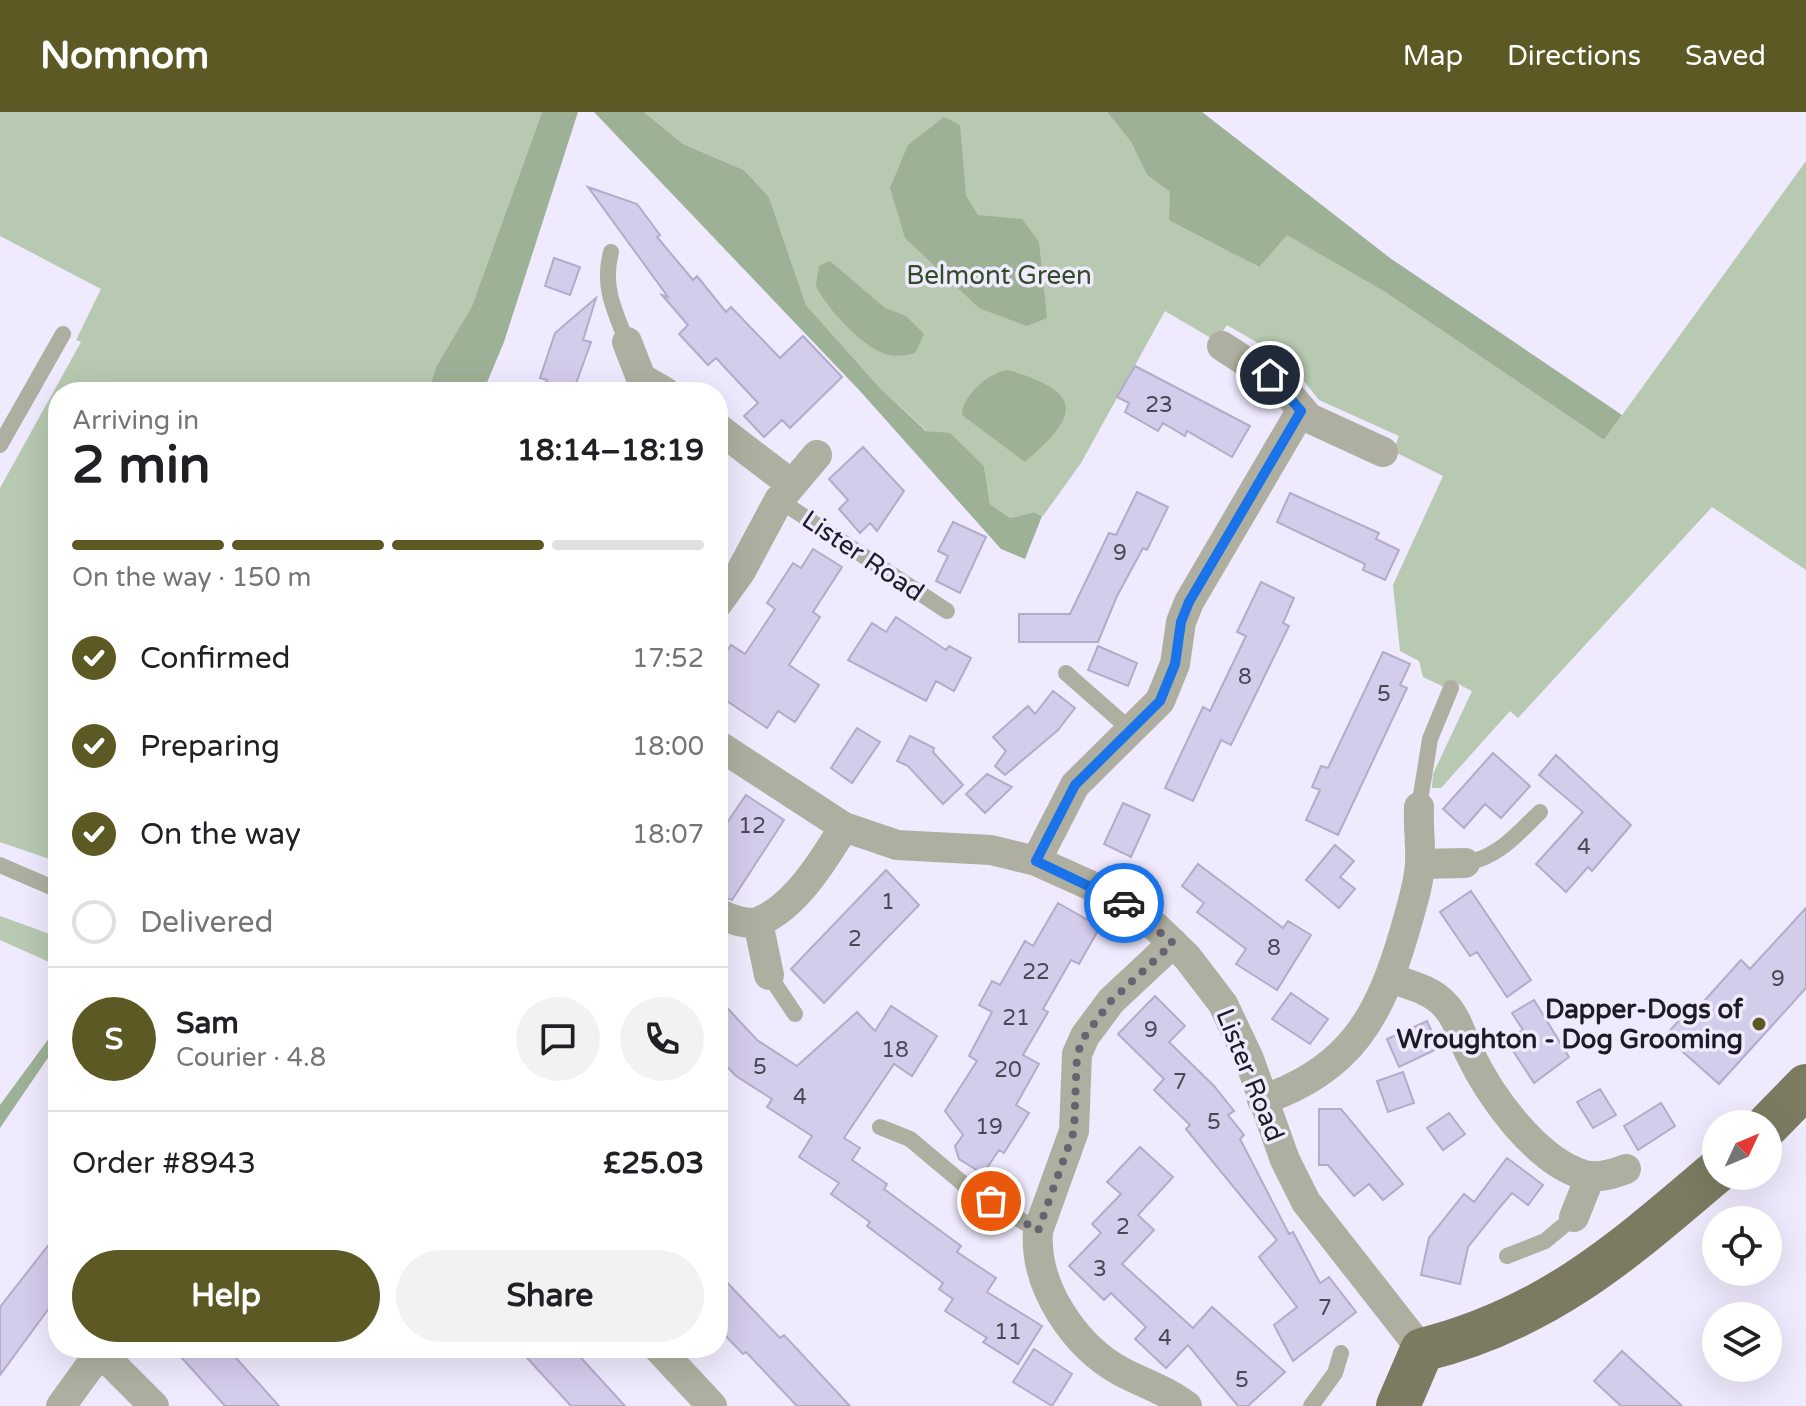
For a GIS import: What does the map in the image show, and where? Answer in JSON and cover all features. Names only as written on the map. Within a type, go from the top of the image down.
[{"type":"main road","points":[[1782,1111],[1806,1086]]},
{"type":"main road","points":[[1398,1406],[1422,1350],[1491,1329],[1568,1290],[1624,1250],[1702,1184]]},
{"type":"street","points":[[627,342],[644,382]]},
{"type":"street","points":[[1222,346],[1270,375],[1301,411],[1313,420],[1383,452]]},
{"type":"street","points":[[1036,861],[1075,785],[1099,759],[1154,711],[1170,682],[1189,602],[1301,411]]},
{"type":"street","name":"Lister Road","points":[[728,438],[785,492]]},
{"type":"street","name":"Lister Road","points":[[728,589],[785,492],[817,455]]},
{"type":"street","name":"Lister Road","points":[[728,752],[844,827],[897,845],[991,850],[1036,861],[1121,902],[1173,943],[1223,1004],[1241,1039],[1285,1160],[1306,1202],[1422,1350]]},
{"type":"street","points":[[1262,1100],[1300,1087],[1330,1067],[1355,1039],[1390,978],[1420,864],[1419,807]]},
{"type":"street","points":[[728,917],[743,922],[758,922],[800,888],[844,827]]},
{"type":"street","points":[[1420,864],[1465,863]]},
{"type":"street","points":[[758,922],[769,975]]},
{"type":"street","points":[[1173,943],[1111,1001],[1085,1036],[1077,1054],[1074,1131],[1038,1231],[1043,1276],[1070,1324],[1107,1362],[1123,1373],[1153,1384],[1187,1406]]},
{"type":"street","points":[[1390,978],[1420,988],[1443,1003],[1504,1109],[1538,1146],[1584,1175],[1606,1176],[1626,1169]]},
{"type":"street","points":[[1574,1217],[1586,1187],[1584,1175]]},
{"type":"street","points":[[61,1406],[96,1358]]},
{"type":"street","points":[[109,1358],[154,1406]]},
{"type":"street","points":[[667,1358],[712,1406]]},
{"type":"lane","points":[[611,252],[606,279],[609,300],[627,342]]},
{"type":"lane","points":[[0,445],[63,334]]},
{"type":"lane","name":"Lister Road","points":[[785,492],[947,611]]},
{"type":"lane","points":[[1066,673],[1133,732]]},
{"type":"lane","points":[[1419,807],[1430,739],[1451,688]]},
{"type":"lane","points":[[1465,863],[1480,861],[1506,845],[1540,812]]},
{"type":"lane","points":[[0,865],[48,886]]},
{"type":"lane","points":[[769,975],[795,1014]]},
{"type":"lane","points":[[880,1127],[910,1139],[966,1186],[1038,1231]]},
{"type":"lane","points":[[1507,1256],[1552,1237],[1574,1217]]},
{"type":"lane","points":[[1311,1406],[1330,1383],[1341,1353]]},
{"type":"green space","points":[[0,112],[542,112],[472,306],[436,367],[431,382],[59,382],[81,342],[76,340],[101,289],[0,236]]},
{"type":"green space","points":[[542,112],[578,112],[504,342],[487,382],[431,382],[436,367],[472,306]]},
{"type":"green space","points":[[594,112],[644,112],[683,144],[744,170],[769,197],[806,305],[880,388],[926,431],[950,433],[984,466],[990,504],[1010,518],[1034,512],[1042,516],[1025,559],[1001,549],[860,391]]},
{"type":"green space","name":"Belmont Green","points":[[644,112],[1107,112],[1131,142],[1147,175],[1170,192],[1218,244],[1258,267],[1286,234],[1385,292],[1604,440],[1806,161],[1806,570],[1712,507],[1518,718],[1510,711],[1441,788],[1432,788],[1433,774],[1472,691],[1450,680],[1446,688],[1423,677],[1419,661],[1400,651],[1393,585],[1443,476],[1393,451],[1399,436],[1319,400],[1287,360],[1227,325],[1216,341],[1165,311],[1081,463],[1043,516],[1034,512],[1010,518],[990,504],[984,466],[950,434],[927,431],[880,388],[806,305],[769,197],[744,170],[683,144]]},
{"type":"green space","points":[[1107,112],[1202,112],[1390,258],[1622,415],[1604,440],[1385,292],[1287,235],[1259,267],[1169,220],[1170,192],[1147,175],[1131,142]]},
{"type":"green space","name":"Belmont Green","points":[[944,117],[960,125],[966,196],[978,215],[1022,219],[1039,242],[1047,318],[1027,326],[979,308],[905,238],[890,188],[908,145]]},
{"type":"green space","points":[[830,261],[885,308],[906,316],[924,334],[915,353],[895,356],[879,352],[837,316],[816,286],[819,266]]},
{"type":"green space","points":[[1008,370],[1050,387],[1061,396],[1066,406],[1057,430],[1025,462],[962,415],[967,400],[978,386],[993,375]]},
{"type":"green space","points":[[48,401],[48,859],[0,842],[0,488]]},
{"type":"green space","points":[[0,916],[48,933],[48,962],[0,940]]},
{"type":"green space","points":[[48,1040],[48,1058],[0,1128],[0,1105]]},
{"type":"building","points":[[588,187],[637,204],[660,235],[657,237],[693,280],[697,276],[726,312],[731,307],[780,358],[803,336],[842,377],[790,428],[782,420],[764,437],[744,416],[758,403],[716,358],[708,365],[679,334],[688,325],[662,295],[668,297]]},
{"type":"building","points":[[554,258],[580,267],[570,295],[545,286]]},
{"type":"building","points":[[596,298],[583,340],[591,342],[577,382],[546,382],[540,378],[555,333]]},
{"type":"building","points":[[1135,366],[1250,426],[1232,457],[1187,431],[1185,436],[1163,423],[1158,431],[1125,412],[1129,403],[1117,397]]},
{"type":"building","points":[[863,447],[904,491],[877,531],[870,523],[860,533],[839,509],[848,500],[829,479]]},
{"type":"building","points":[[1137,492],[1168,507],[1147,550],[1143,548],[1117,596],[1098,642],[1019,642],[1019,614],[1070,614],[1109,533],[1116,535]]},
{"type":"building","points":[[1290,493],[1379,533],[1376,539],[1399,550],[1385,580],[1363,570],[1365,564],[1277,522]]},
{"type":"building","points":[[953,522],[986,537],[960,593],[936,581],[948,556],[938,551]]},
{"type":"building","points":[[813,549],[842,567],[813,612],[820,617],[789,665],[819,685],[795,722],[778,711],[767,728],[728,702],[728,650],[731,645],[745,654],[775,609],[767,603],[793,563],[801,568]]},
{"type":"building","points":[[1261,582],[1294,598],[1283,623],[1289,626],[1231,745],[1221,740],[1193,801],[1165,788],[1203,707],[1210,711],[1246,636],[1237,632]]},
{"type":"building","points":[[896,617],[946,650],[949,646],[971,658],[954,691],[936,681],[926,701],[848,660],[872,623],[886,632]]},
{"type":"building","points":[[1098,646],[1137,663],[1128,686],[1088,670]]},
{"type":"building","points":[[1383,652],[1410,664],[1400,685],[1407,688],[1338,835],[1306,820],[1320,790],[1312,787],[1321,766],[1328,768]]},
{"type":"building","points":[[1053,691],[1075,708],[1058,730],[1005,775],[995,766],[1006,751],[993,737],[1028,706],[1035,714]]},
{"type":"building","points":[[857,728],[880,742],[852,783],[831,768]]},
{"type":"building","points":[[910,736],[934,748],[933,752],[963,785],[943,804],[908,766],[897,761]]},
{"type":"building","points":[[1493,753],[1530,786],[1501,818],[1485,804],[1464,828],[1443,809]]},
{"type":"building","points":[[1556,755],[1631,825],[1592,871],[1588,867],[1566,892],[1536,864],[1583,812],[1539,775]]},
{"type":"building","points":[[987,774],[1012,787],[985,813],[966,794]]},
{"type":"building","points":[[746,795],[784,820],[732,900],[728,899],[728,821]]},
{"type":"building","points":[[1123,803],[1150,815],[1131,857],[1104,844]]},
{"type":"building","points":[[1335,845],[1354,861],[1340,877],[1355,889],[1339,908],[1306,880]]},
{"type":"building","points":[[1198,864],[1283,928],[1288,921],[1311,935],[1277,990],[1236,964],[1246,949],[1197,912],[1204,903],[1182,886]]},
{"type":"building","points":[[886,870],[919,905],[824,1003],[791,969]]},
{"type":"building","points":[[1471,891],[1531,980],[1507,997],[1477,952],[1470,956],[1440,912]]},
{"type":"building","points":[[1058,903],[1100,927],[1079,964],[1071,960],[1043,1009],[1048,1012],[1023,1055],[1039,1064],[1016,1105],[1029,1113],[1004,1153],[999,1150],[983,1174],[959,1159],[955,1146],[963,1135],[945,1111],[977,1061],[969,1056],[992,1012],[979,1005],[992,981],[1000,985],[1025,941],[1033,946]]},
{"type":"building","points":[[1806,908],[1806,988],[1719,1084],[1665,1036],[1692,1006],[1696,1010],[1741,960],[1750,969]]},
{"type":"building","points":[[1291,993],[1328,1019],[1310,1044],[1272,1019]]},
{"type":"building","points":[[1155,996],[1185,1026],[1169,1042],[1214,1086],[1234,1111],[1228,1115],[1244,1135],[1240,1139],[1289,1234],[1293,1232],[1320,1283],[1329,1277],[1356,1312],[1293,1361],[1274,1325],[1297,1307],[1259,1257],[1277,1240],[1186,1129],[1190,1125],[1154,1090],[1164,1079],[1118,1034]]},
{"type":"building","points":[[1534,1000],[1569,1057],[1534,1083],[1506,1040],[1523,1030],[1512,1013]]},
{"type":"building","points":[[891,1006],[937,1036],[912,1076],[894,1064],[844,1138],[860,1148],[852,1160],[887,1184],[884,1189],[961,1246],[957,1252],[996,1278],[987,1292],[1042,1326],[1018,1364],[983,1342],[987,1338],[945,1311],[953,1299],[939,1289],[943,1283],[867,1226],[870,1222],[831,1194],[839,1183],[799,1157],[812,1136],[767,1107],[772,1099],[728,1068],[728,1009],[757,1040],[797,1066],[857,1012],[875,1031]]},
{"type":"building","points":[[1427,1021],[1439,1048],[1399,1067],[1387,1039]]},
{"type":"building","points":[[1403,1072],[1414,1103],[1388,1112],[1377,1081]]},
{"type":"building","points":[[1600,1089],[1616,1115],[1593,1128],[1577,1102]]},
{"type":"building","points":[[1661,1103],[1675,1126],[1638,1150],[1624,1126]]},
{"type":"building","points":[[1319,1109],[1341,1109],[1403,1184],[1383,1200],[1369,1184],[1354,1196],[1328,1165],[1319,1165]]},
{"type":"building","points":[[1449,1113],[1465,1134],[1443,1150],[1427,1128]]},
{"type":"building","points":[[1140,1147],[1173,1177],[1138,1215],[1154,1230],[1122,1264],[1193,1328],[1212,1307],[1285,1372],[1248,1406],[1238,1406],[1188,1345],[1166,1368],[1135,1339],[1146,1327],[1111,1293],[1104,1300],[1069,1266],[1101,1233],[1092,1224],[1121,1194],[1107,1182]]},
{"type":"building","points":[[1507,1158],[1543,1185],[1528,1205],[1512,1193],[1500,1207],[1468,1247],[1460,1284],[1421,1275],[1429,1238],[1464,1194],[1474,1202]]},
{"type":"building","points":[[48,1246],[48,1310],[0,1375],[0,1307]]},
{"type":"building","points":[[728,1283],[780,1338],[784,1335],[850,1406],[797,1406],[746,1352],[743,1354],[728,1338]]},
{"type":"building","points":[[1034,1349],[1072,1374],[1052,1406],[1013,1382]]},
{"type":"building","points":[[1622,1351],[1682,1406],[1621,1406],[1594,1381]]},
{"type":"building","points":[[182,1358],[236,1358],[279,1406],[225,1406]]},
{"type":"building","points":[[527,1358],[581,1358],[625,1406],[571,1406]]},
{"type":"way so far","points":[[991,1201],[1038,1231],[1074,1131],[1077,1054],[1085,1036],[1111,1001],[1173,943],[1124,903]]},
{"type":"place","name":"Dapper-Dogs of Wroughton - Dog Grooming","points":[[1759,1024]]},
{"type":"route","points":[[1124,903],[1036,861],[1057,814],[1075,785],[1099,759],[1133,732],[1160,701],[1170,682],[1181,622],[1189,602],[1301,411],[1270,375]]}]
